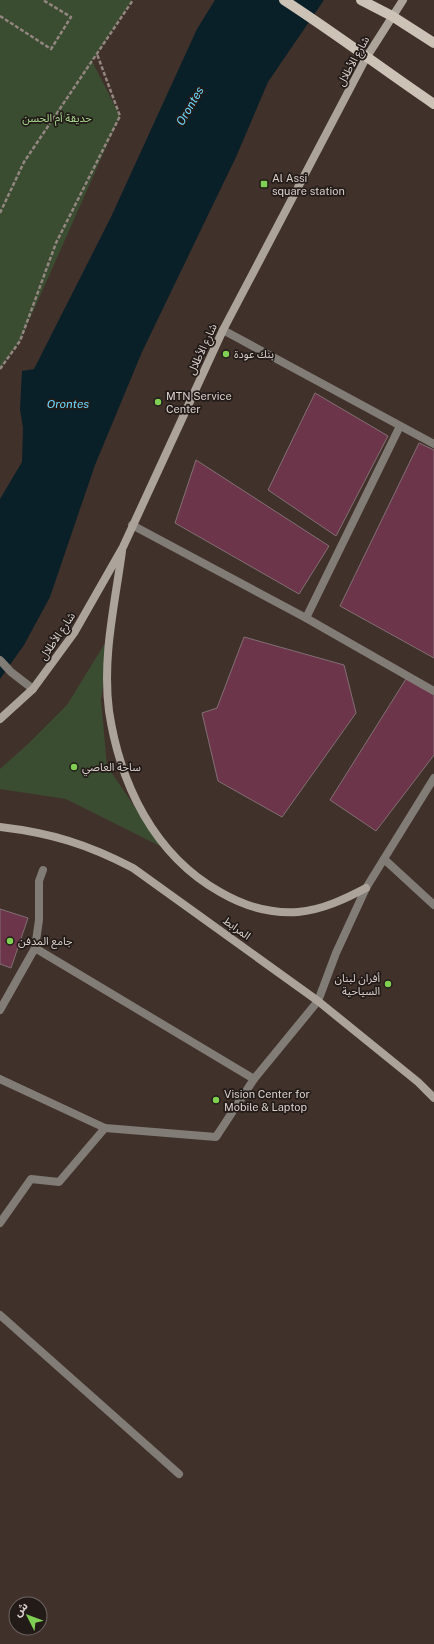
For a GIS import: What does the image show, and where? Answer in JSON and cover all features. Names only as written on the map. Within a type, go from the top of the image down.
[{"type":"main road","points":[[284,0],[320,22],[366,58],[434,104]]},
{"type":"main road","points":[[361,0],[392,16],[434,44]]},
{"type":"main road","name":"شارع الأطلال","points":[[0,719],[33,689],[74,633],[123,547],[223,330],[366,58],[403,0]]},
{"type":"main road","points":[[123,547],[109,636],[107,673],[109,710],[116,746],[127,781],[142,814],[162,844],[188,870],[213,888],[240,903],[270,911],[299,912],[335,904],[366,888]]},
{"type":"main road","name":"المرابط","points":[[0,827],[34,831],[68,839],[101,852],[133,868],[318,1001],[418,1082],[434,1098]]},
{"type":"street","points":[[223,330],[434,444]]},
{"type":"street","points":[[306,618],[400,426]]},
{"type":"street","points":[[132,525],[306,618],[434,691]]},
{"type":"street","points":[[0,660],[11,672],[33,689]]},
{"type":"street","points":[[0,1079],[105,1128],[216,1137],[254,1079],[318,1001],[336,953],[366,888],[434,778]]},
{"type":"street","points":[[384,859],[434,905]]},
{"type":"street","points":[[0,1010],[35,948],[39,920],[39,881],[43,870]]},
{"type":"street","points":[[424,896],[434,895]]},
{"type":"street","points":[[35,948],[254,1079]]},
{"type":"street","points":[[0,1223],[31,1179],[59,1182],[105,1128]]},
{"type":"street","points":[[0,1315],[179,1474]]},
{"type":"path","points":[[0,16],[51,49],[71,17],[43,0]]},
{"type":"path","points":[[0,213],[24,162],[133,0]]},
{"type":"path","points":[[0,369],[20,341],[56,243],[120,116],[97,54]]},
{"type":"green space","name":"حديقة أم الحسن","points":[[0,0],[132,0],[92,61],[120,116],[20,341],[0,369]]},
{"type":"green space","points":[[110,635],[101,700],[107,766],[162,847],[66,799],[0,789],[0,769],[28,744],[67,705]]},
{"type":"water","name":"Orontes","points":[[215,0],[324,0],[268,82],[236,157],[142,352],[95,465],[50,597],[24,645],[0,679],[0,499],[22,462],[23,428],[20,409],[22,371],[34,369],[111,217],[197,29]]},
{"type":"building","points":[[315,393],[388,436],[336,536],[268,490]]},
{"type":"building","points":[[419,443],[434,450],[434,658],[340,606]]},
{"type":"building","points":[[196,460],[329,546],[299,594],[175,523]]},
{"type":"building","points":[[244,637],[344,665],[356,713],[282,817],[218,781],[202,713],[217,708]]},
{"type":"building","points":[[406,679],[434,694],[434,755],[376,831],[330,800]]},
{"type":"building","name":"جامع المدفن","points":[[0,909],[28,918],[11,968],[0,964]]},
{"type":"place","name":"Al Assi square station","points":[[264,184]]},
{"type":"place","name":"بنك عودة","points":[[226,354]]},
{"type":"place","name":"MTN Service Center","points":[[158,402]]},
{"type":"place","name":"ساحة العاصي","points":[[74,767]]},
{"type":"place","name":"جامع المدفن","points":[[10,941]]},
{"type":"place","name":"أفران لبنان السياحية","points":[[388,984]]},
{"type":"place","name":"Vision Center for Mobile & Laptop","points":[[216,1100]]}]
